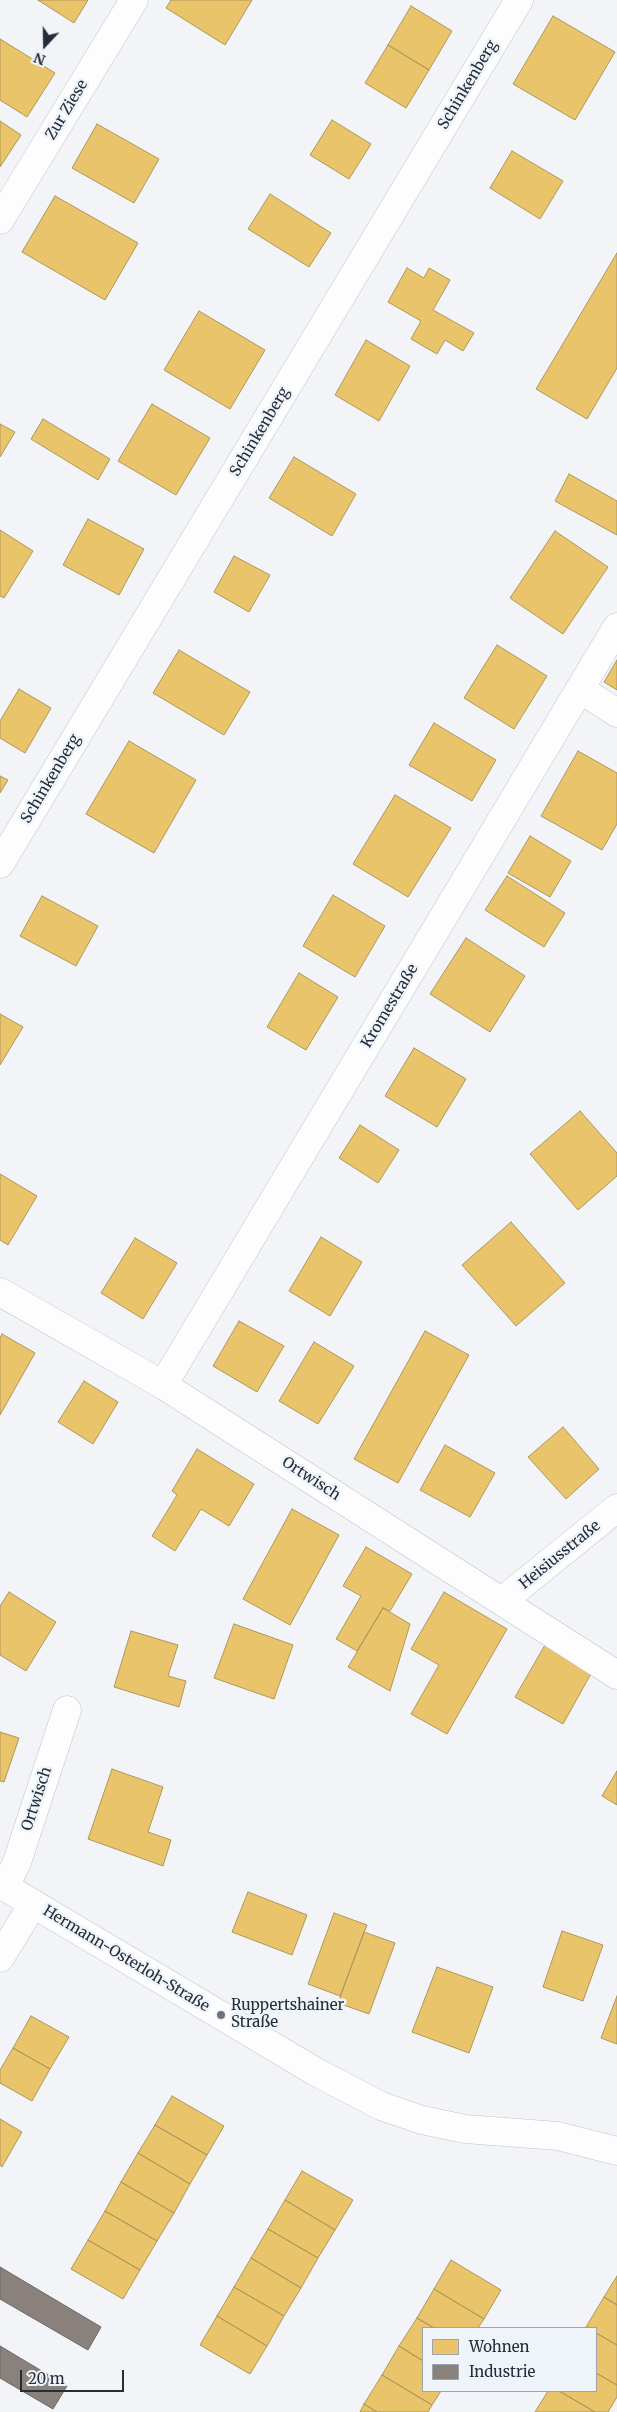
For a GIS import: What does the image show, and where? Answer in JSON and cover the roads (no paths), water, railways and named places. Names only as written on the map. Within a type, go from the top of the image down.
[{"type":"street","name":"Zur Ziese","points":[[0,220],[134,0]]},
{"type":"street","name":"Schinkenberg","points":[[0,864],[520,0]]},
{"type":"street","name":"Kromestraße","points":[[163,1385],[617,627]]},
{"type":"street","points":[[580,689],[617,713]]},
{"type":"street","name":"Ortwisch","points":[[0,1292],[163,1385],[617,1676]]},
{"type":"street","name":"Heisiusstraße","points":[[502,1601],[617,1508]]},
{"type":"street","name":"Ortwisch","points":[[2,1885],[16,1862],[67,1710]]},
{"type":"street","name":"Hermann-Osterloh-Straße","points":[[2,1885],[316,2072],[381,2106],[422,2120],[466,2129],[558,2136],[617,2151]]},
{"type":"street","points":[[0,1958],[33,1904]]},
{"type":"place","name":"Ruppertshainer Straße","points":[[221,2015]]}]
